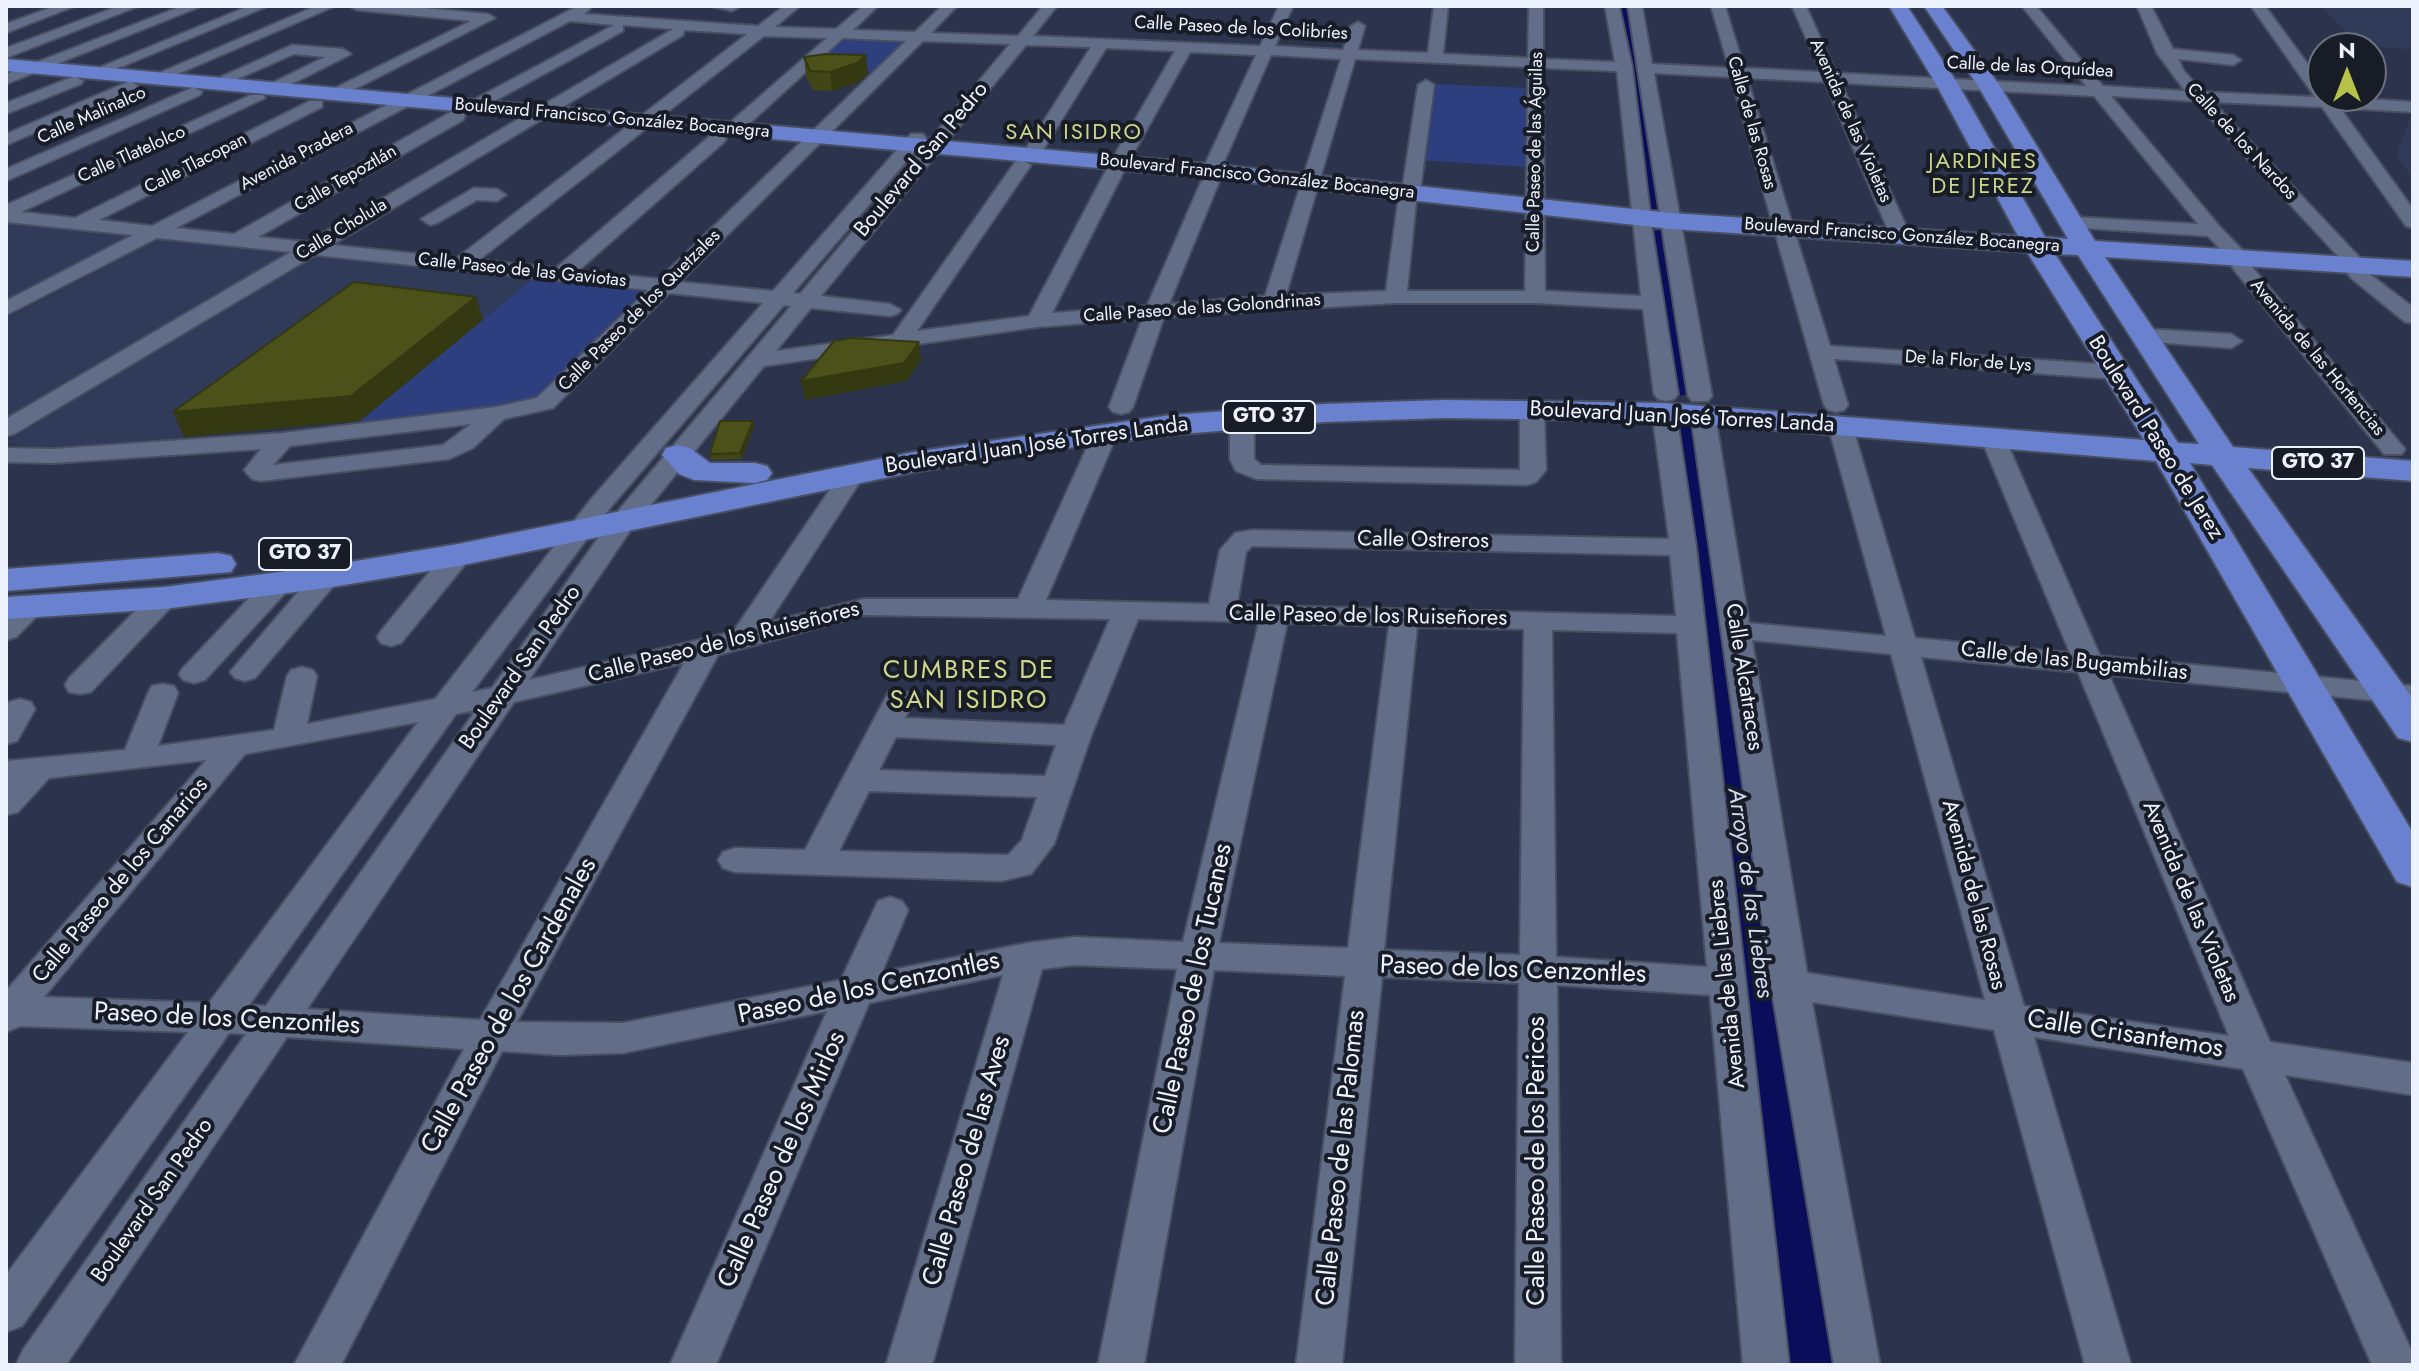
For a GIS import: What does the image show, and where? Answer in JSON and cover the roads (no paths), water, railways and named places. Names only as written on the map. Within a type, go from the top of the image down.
[{"type":"main road","name":"Boulevard Paseo de Jerez","points":[[1898,6],[1947,84],[2039,250],[2159,440],[2413,871]]},
{"type":"main road","name":"Boulevard Paseo de Jerez","points":[[1933,6],[1989,86],[2090,253],[2216,445],[2342,626],[2401,694],[2413,729]]},
{"type":"main road","name":"Boulevard Francisco González Bocanegra","points":[[14,73],[153,79],[203,88]]},
{"type":"main road","name":"Boulevard Francisco González Bocanegra","points":[[84,77],[130,86],[203,88],[1116,168],[1672,227],[2357,270],[2413,277]]},
{"type":"main road","name":"Boulevard Francisco González Bocanegra","points":[[1785,234],[1901,237],[2039,250]]},
{"type":"main road","name":"Boulevard Francisco González Bocanegra","points":[[2357,270],[2413,269]]},
{"type":"main road","points":[[2061,286],[2072,280],[2085,280],[2114,288]]},
{"type":"main road","name":"Boulevard Juan José Torres Landa","points":[[15,615],[278,584],[458,555],[601,519],[643,494],[918,439],[1391,389],[1535,389],[1665,403],[2406,457]]},
{"type":"main road","name":"Boulevard Juan José Torres Landa","points":[[6,580],[138,572],[601,519],[853,474],[1113,420],[1242,419],[1381,410],[1532,409],[1665,403]]},
{"type":"main road","name":"Boulevard Juan José Torres Landa","points":[[1838,415],[1992,436],[2159,440]]},
{"type":"main road","points":[[678,455],[691,467],[706,473],[755,473]]},
{"type":"main road","points":[[2258,609],[2296,628],[2329,632],[2342,626]]},
{"type":"street","points":[[6,29],[68,6]]},
{"type":"street","points":[[6,53],[132,6]]},
{"type":"street","points":[[14,73],[195,6]]},
{"type":"street","points":[[6,109],[261,6]]},
{"type":"street","points":[[153,79],[328,6]]},
{"type":"street","name":"Calle Tlacopan","points":[[77,224],[488,18],[357,6]]},
{"type":"street","name":"Avenida Pradera","points":[[6,309],[588,6]]},
{"type":"street","points":[[718,6],[732,7]]},
{"type":"street","points":[[461,265],[793,6]]},
{"type":"street","points":[[561,275],[871,6]]},
{"type":"street","name":"Calle Paseo de los Quetzales","points":[[6,455],[88,454],[283,440],[496,414],[545,403],[950,6]]},
{"type":"street","points":[[996,45],[1030,6]]},
{"type":"street","name":"Boulevard San Pedro","points":[[6,1311],[446,706],[601,519],[689,399],[776,298],[919,151],[1050,6]]},
{"type":"street","points":[[1028,608],[1113,420],[1211,177],[1286,6]]},
{"type":"street","points":[[1435,58],[1441,6]]},
{"type":"street","name":"Calle Paseo de las Águilas","points":[[1535,297],[1536,6]]},
{"type":"street","name":"Avenida de las Liebres","points":[[1612,6],[1624,67],[1683,547],[1766,1365]]},
{"type":"street","name":"Calle Alcatraces","points":[[1635,6],[1702,405],[1790,985],[1857,1365]]},
{"type":"street","name":"Calle de las Rosas","points":[[1718,6],[1785,234]]},
{"type":"street","name":"Avenida de las Violetas","points":[[1799,6],[1901,237]]},
{"type":"street","name":"Avenida de las Hortencias","points":[[2029,6],[2207,223],[2406,457]]},
{"type":"street","name":"Calle de los Nardos","points":[[2144,6],[2177,73],[2357,270],[2413,317]]},
{"type":"street","points":[[2258,6],[2307,75]]},
{"type":"street","points":[[655,24],[676,12]]},
{"type":"street","name":"Calle Paseo de los Colibríes","points":[[567,17],[760,31],[918,36],[996,45],[1021,40],[1624,67]]},
{"type":"street","points":[[1274,302],[1358,26]]},
{"type":"street","name":"Calle Tepoztlán","points":[[235,242],[618,28]]},
{"type":"street","name":"Calle Cholula","points":[[6,429],[678,32]]},
{"type":"street","points":[[901,339],[1027,160],[1101,43]]},
{"type":"street","points":[[1037,321],[1116,168],[1185,47]]},
{"type":"street","name":"Calle Tlatelolco","points":[[6,214],[265,94],[343,54],[292,49]]},
{"type":"street","name":"Calle Malinalco","points":[[6,176],[292,49]]},
{"type":"street","points":[[2165,53],[2233,60]]},
{"type":"street","name":"Calle de las Orquídea","points":[[1645,68],[2307,102]]},
{"type":"street","points":[[1396,297],[1426,85]]},
{"type":"street","points":[[6,140],[130,86]]},
{"type":"street","name":"Calle de las Orquídea","points":[[2387,106],[2413,107]]},
{"type":"street","points":[[2334,112],[2413,222]]},
{"type":"street","name":"Boulevard San Pedro","points":[[643,494],[803,302],[919,151],[931,121]]},
{"type":"street","points":[[430,219],[474,194],[497,195]]},
{"type":"street","points":[[395,198],[453,205]]},
{"type":"street","name":"Calle Paseo de las Gaviotas","points":[[6,214],[235,242],[890,310]]},
{"type":"street","points":[[2068,215],[2207,223]]},
{"type":"street","name":"Avenida de las Rosas","points":[[1785,234],[2108,1365]]},
{"type":"street","name":"Calle Paseo de las Golondrinas","points":[[754,361],[1037,321],[1274,302],[1396,297],[1535,297],[1653,303]]},
{"type":"street","points":[[2147,336],[2231,341]]},
{"type":"street","name":"De la Flor de Lys","points":[[1821,352],[2116,372]]},
{"type":"street","points":[[689,399],[723,400]]},
{"type":"street","points":[[1242,419],[1242,459],[1245,466],[1256,472],[1514,478],[1527,477],[1534,470],[1532,409]]},
{"type":"street","points":[[283,440],[258,466],[256,470],[261,474],[449,452],[464,443],[496,414]]},
{"type":"street","name":"Avenida de las Violetas","points":[[1992,436],[2256,1055],[2395,1365]]},
{"type":"street","points":[[744,638],[853,474]]},
{"type":"street","name":"Boulevard San Pedro","points":[[39,1365],[279,1021],[500,696],[601,519]]},
{"type":"street","name":"Calle Ostreros","points":[[1221,614],[1233,550],[1244,539],[1683,547]]},
{"type":"street","points":[[391,637],[458,555]]},
{"type":"street","points":[[245,672],[326,577]]},
{"type":"street","points":[[194,674],[278,584]]},
{"type":"street","points":[[80,685],[164,598]]},
{"type":"street","name":"Calle Paseo de los Ruiseñores","points":[[6,772],[137,759],[288,738],[500,696],[707,649],[864,607],[1028,608],[1691,625]]},
{"type":"street","points":[[735,860],[1001,869],[1019,865],[1037,844],[1075,736],[1127,611]]},
{"type":"street","name":"Calle Paseo de los Tucanes","points":[[1121,1365],[1198,956],[1275,615]]},
{"type":"street","name":"Calle Paseo de las Palomas","points":[[1319,1365],[1404,617]]},
{"type":"street","name":"Calle Paseo de los Pericos","points":[[1538,620],[1538,1365]]},
{"type":"street","name":"Calle de las Bugambilias","points":[[1736,630],[2401,694]]},
{"type":"street","name":"Calle Paseo de los Cardenales","points":[[317,1365],[491,1035],[707,649]]},
{"type":"street","points":[[288,738],[302,676]]},
{"type":"street","points":[[137,759],[163,693]]},
{"type":"street","points":[[816,863],[893,714],[1075,736]]},
{"type":"street","name":"Calle Paseo de los Canarios","points":[[8,1014],[235,746]]},
{"type":"street","points":[[6,804],[39,769]]},
{"type":"street","points":[[860,780],[1056,787]]},
{"type":"street","name":"Calle Paseo de los Mirlos","points":[[693,1365],[890,910]]},
{"type":"street","name":"Paseo de los Cenzontles","points":[[8,1014],[221,1018],[559,1040],[623,1038],[1027,957],[1075,951],[1539,970],[1729,982]]},
{"type":"street","name":"Calle Paseo de las Aves","points":[[909,1365],[1027,957]]},
{"type":"street","name":"Calle Crisantemos","points":[[1790,985],[2413,1079]]},
{"type":"waterway","name":"Arroyo de las Liebres","points":[[1628,6],[1656,213]]},
{"type":"waterway","name":"Arroyo de las Liebres","points":[[1659,237],[1680,387]]},
{"type":"waterway","name":"Arroyo de las Liebres","points":[[1684,422],[1814,1365]]},
{"type":"district","name":"SAN ISIDRO","points":[[1074,134]]},
{"type":"district","name":"JARDINES DE JEREZ","points":[[1983,176]]},
{"type":"district","name":"CUMBRES DE SAN ISIDRO","points":[[969,687]]}]
